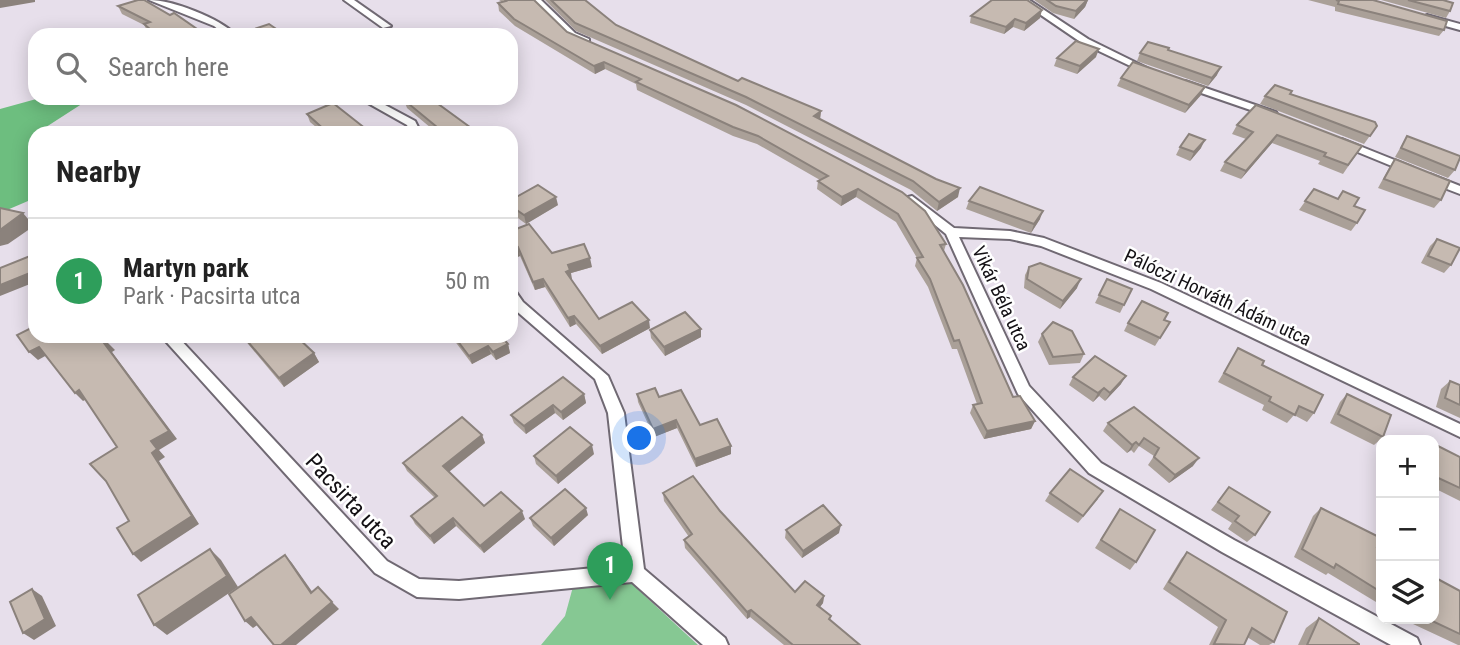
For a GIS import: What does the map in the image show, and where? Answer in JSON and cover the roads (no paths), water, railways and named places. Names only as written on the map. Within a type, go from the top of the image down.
[{"type":"street","points":[[153,0],[222,28]]},
{"type":"street","points":[[348,0],[386,26]]},
{"type":"street","points":[[536,0],[572,35],[596,46]]},
{"type":"street","points":[[1023,0],[1085,41],[1127,63],[1152,72]]},
{"type":"street","points":[[1421,16],[1460,27]]},
{"type":"street","points":[[1178,81],[1282,118]]},
{"type":"street","points":[[377,105],[412,126]]},
{"type":"street","points":[[1333,138],[1460,190]]},
{"type":"street","name":"Vikár Béla utca","points":[[894,189],[951,232],[1023,390],[1095,468],[1228,547],[1410,645]]},
{"type":"street","name":"Pálóczi Horváth Ádám utca","points":[[951,232],[1010,235],[1044,242],[1156,286],[1460,431]]},
{"type":"street","points":[[518,305],[601,376],[616,413],[635,573],[718,645]]},
{"type":"street","name":"Pacsirta utca","points":[[174,343],[381,568],[417,588],[459,590],[635,573]]},
{"type":"place","name":"Martyn park","points":[[610,600]]}]
